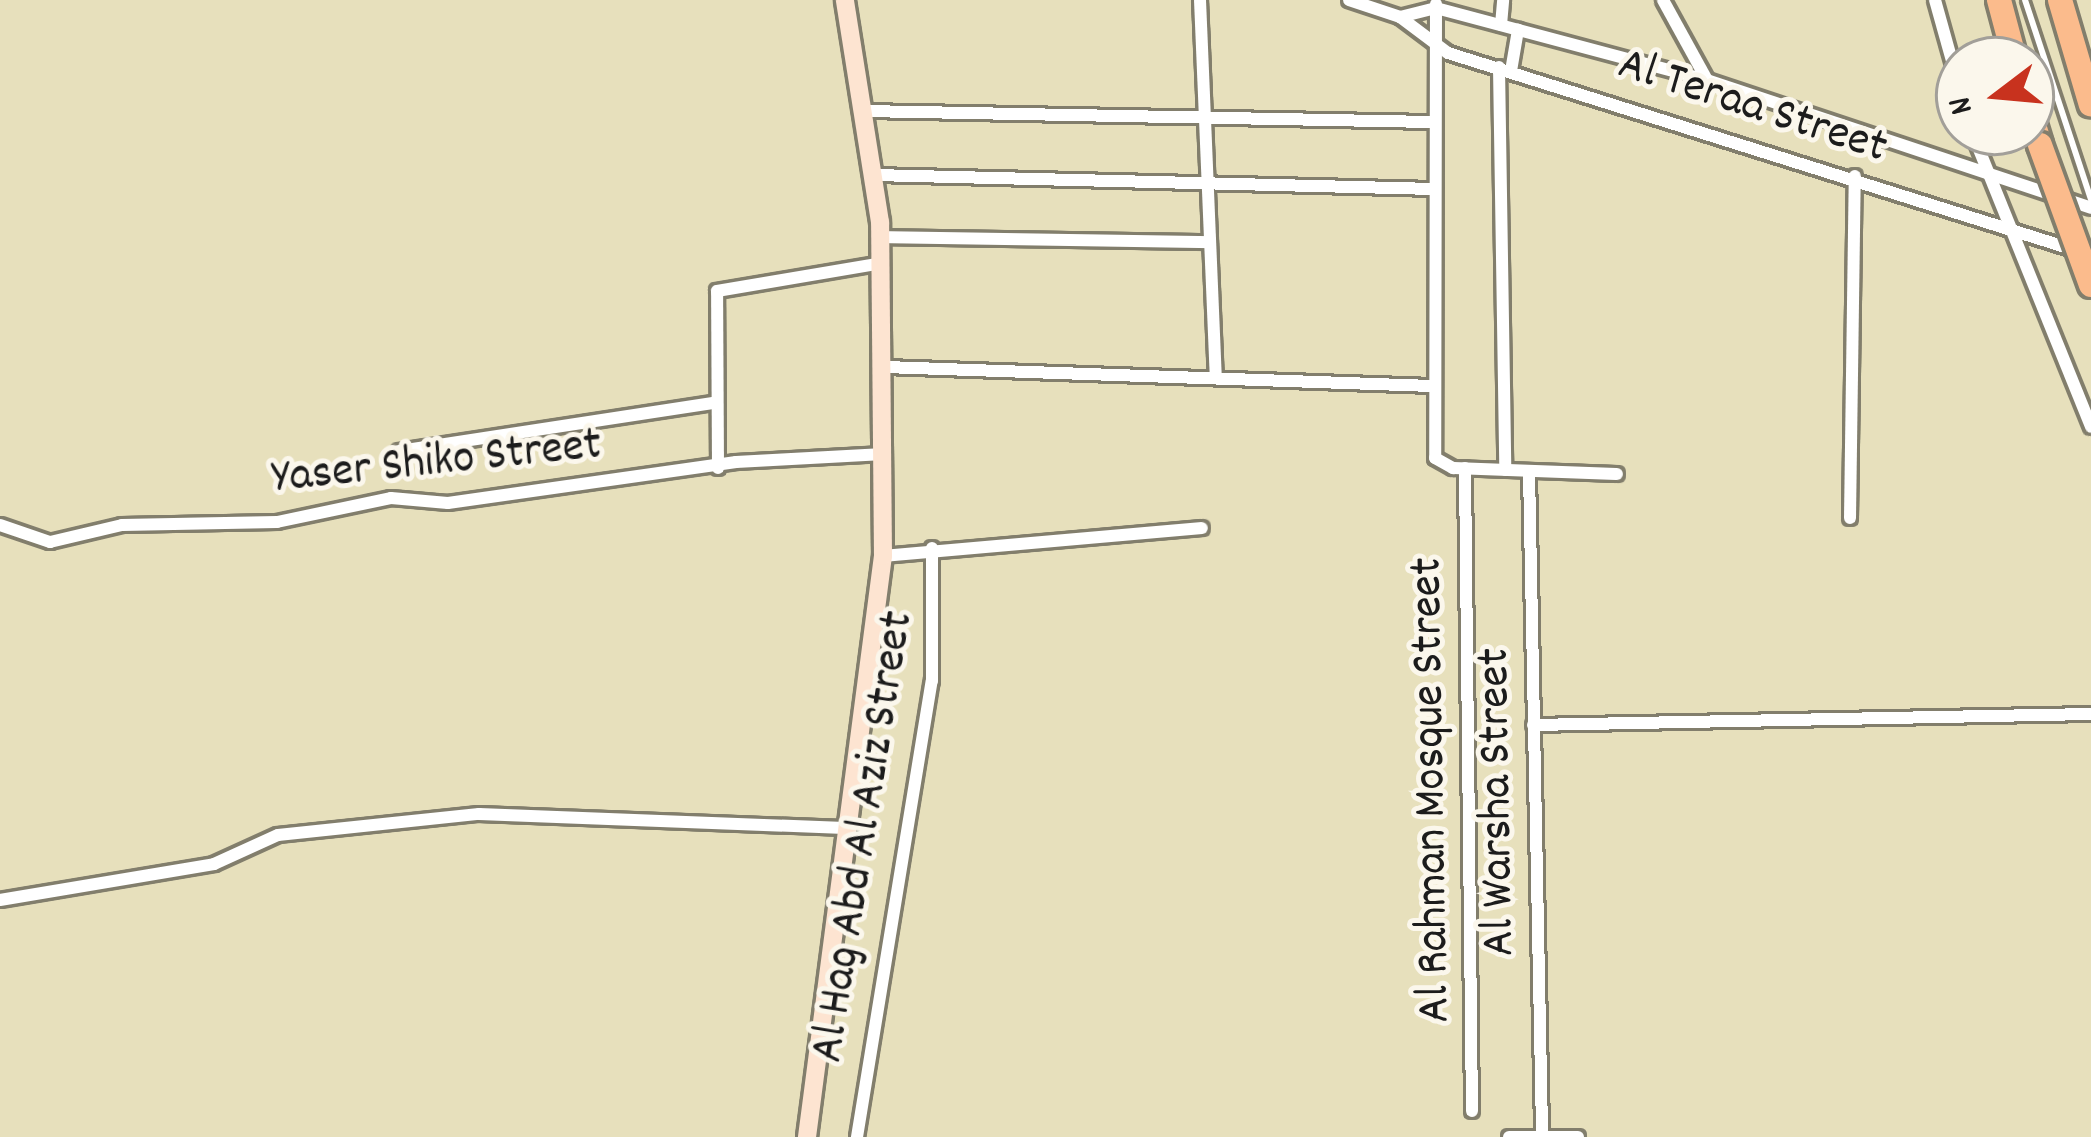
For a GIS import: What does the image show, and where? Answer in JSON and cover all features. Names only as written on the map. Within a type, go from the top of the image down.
[{"type":"highway","points":[[2000,0],[2009,36]]},
{"type":"highway","points":[[2060,0],[2091,105]]},
{"type":"highway","points":[[2044,156],[2091,285]]},
{"type":"main road","points":[[807,1137],[845,828],[876,675],[889,555],[881,237],[845,0]]},
{"type":"street","points":[[1200,0],[1216,374]]},
{"type":"street","name":"Al Teraa Street","points":[[1349,0],[1400,17],[1434,45],[1504,69],[2091,254]]},
{"type":"street","points":[[1501,25],[1503,0]]},
{"type":"street","points":[[1664,0],[1707,80]]},
{"type":"street","points":[[1935,0],[1945,36]]},
{"type":"street","points":[[1436,4],[1435,458],[1465,468],[1617,474]]},
{"type":"street","name":"Al Teraa Street","points":[[1400,17],[1436,4],[1707,80],[1985,179],[2091,204]]},
{"type":"street","points":[[1505,470],[1504,69],[1518,30]]},
{"type":"street","points":[[863,111],[1434,122]]},
{"type":"street","points":[[1979,156],[2002,229],[2091,427]]},
{"type":"street","points":[[874,175],[1433,189]]},
{"type":"street","points":[[1850,518],[1855,176]]},
{"type":"street","points":[[881,237],[1209,242]]},
{"type":"street","points":[[718,468],[713,403],[717,291],[882,263]]},
{"type":"street","points":[[885,368],[1216,374],[1433,386]]},
{"type":"street","points":[[399,451],[713,403]]},
{"type":"street","name":"Yaser Shiko Street","points":[[0,525],[50,542],[885,454]]},
{"type":"street","name":"Al Rahman Mosque Street","points":[[1465,468],[1472,1111]]},
{"type":"street","name":"Al Warsha Street","points":[[1529,471],[1542,1131]]},
{"type":"street","points":[[889,555],[1202,528]]},
{"type":"street","name":"Al Hag Abd Al Aziz Street","points":[[857,1137],[932,682],[927,549]]},
{"type":"street","points":[[1533,725],[2091,714]]},
{"type":"street","points":[[0,900],[214,864],[278,835],[478,814],[845,828]]},
{"type":"street","points":[[1509,1137],[1542,1131],[1578,1137]]},
{"type":"lane","points":[[2025,0],[2091,204]]}]
